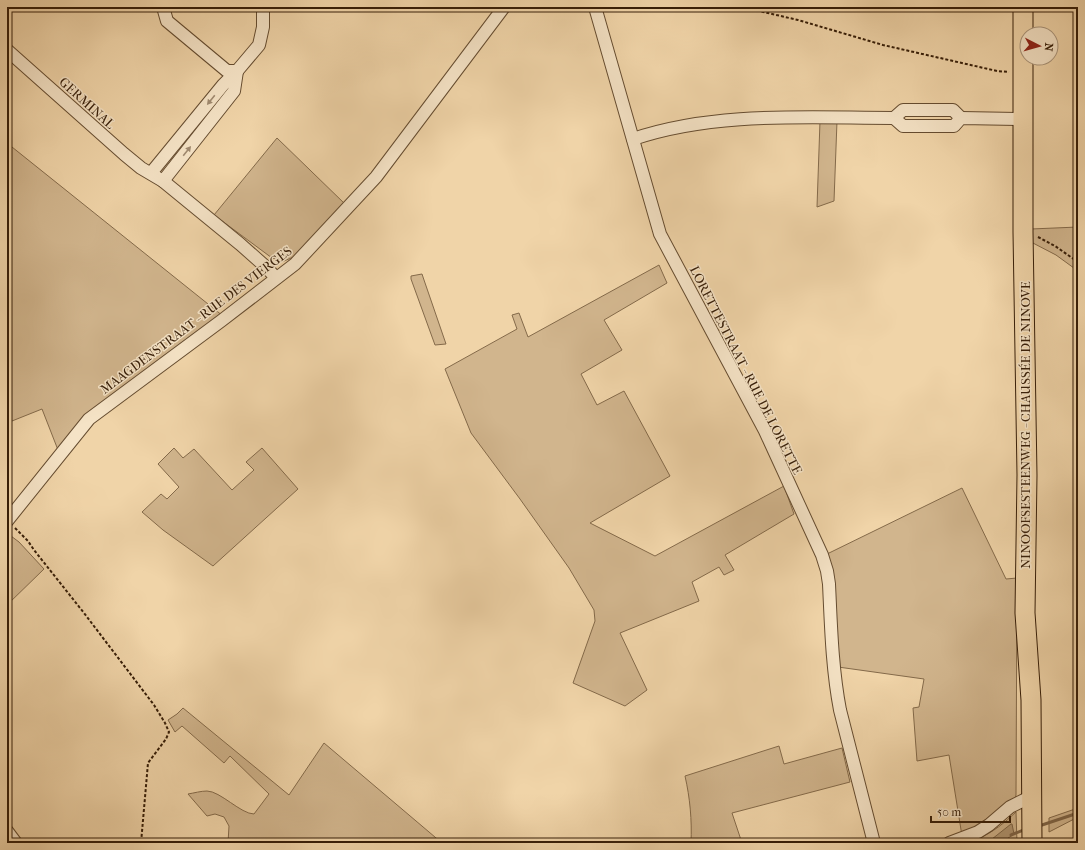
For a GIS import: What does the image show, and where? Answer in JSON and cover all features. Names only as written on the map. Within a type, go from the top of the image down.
[{"type":"main road","name":"NINOOFSESTEENWEG - CHAUSSÉE DE NINOVE","points":[[1022,7],[1023,232],[1027,475],[1025,613],[1031,700],[1032,834]]},
{"type":"street","points":[[163,7],[167,21],[227,71],[237,71]]},
{"type":"street","points":[[151,173],[223,85],[259,45],[263,27],[262,7]]},
{"type":"street","name":"MAAGDENSTRAAT - RUE DES VIERGES","points":[[10,524],[88,419],[295,264],[376,178],[504,7]]},
{"type":"street","name":"LORETTESTRAAT - RUE DE LORETTE","points":[[595,7],[663,242],[765,431],[822,555],[829,584],[833,665],[836,690],[874,843]]},
{"type":"street","name":"GERMINAL","points":[[7,50],[124,154],[141,168],[163,181],[254,256],[276,278]]},
{"type":"street","points":[[163,181],[234,91],[237,71]]},
{"type":"street","points":[[633,139],[648,134],[699,123],[722,120],[894,118],[903,126],[954,126],[961,118],[1022,119]]},
{"type":"street","points":[[949,843],[978,832],[1010,808],[1032,796]]},
{"type":"street","points":[[7,830],[16,843]]},
{"type":"path","points":[[742,7],[798,20],[883,45],[997,71],[1023,73]]},
{"type":"path","points":[[1023,232],[1045,240],[1078,262]]},
{"type":"path","points":[[10,524],[20,531],[84,613],[154,705],[169,732],[166,739],[148,763],[141,843]]},
{"type":"shaded area","points":[[820,121],[837,121],[834,201],[817,207]]},
{"type":"shaded area","points":[[277,138],[345,204],[296,256],[284,261],[272,258],[214,215]]},
{"type":"shaded area","points":[[7,143],[223,316],[58,450],[42,409],[7,423]]},
{"type":"shaded area","points":[[1078,227],[1078,271],[1056,255],[1031,242],[1031,229]]},
{"type":"shaded area","points":[[659,265],[667,283],[604,320],[622,350],[581,374],[597,405],[624,391],[670,476],[590,523],[655,556],[784,486],[794,514],[725,555],[734,570],[724,575],[719,567],[692,582],[699,601],[620,633],[647,690],[625,706],[573,683],[595,621],[594,610],[569,568],[471,433],[445,369],[517,329],[512,315],[519,313],[528,337]]},
{"type":"shaded area","points":[[422,274],[446,344],[435,345],[411,279],[411,276]]},
{"type":"shaded area","points":[[174,448],[183,458],[194,449],[232,490],[254,470],[246,462],[262,448],[298,489],[213,566],[163,530],[142,512],[161,494],[167,499],[179,487],[158,464]]},
{"type":"shaded area","points":[[962,488],[1006,579],[1017,578],[1015,800],[1011,805],[962,836],[949,755],[917,761],[913,708],[919,707],[924,679],[838,667],[827,554]]},
{"type":"shaded area","points":[[7,533],[19,542],[44,569],[7,605]]},
{"type":"shaded area","points":[[183,708],[289,795],[324,743],[442,843],[228,843],[229,826],[224,817],[215,814],[207,816],[188,794],[205,791],[212,792],[243,810],[254,814],[269,794],[230,756],[224,763],[182,726],[175,732],[168,720]]},
{"type":"shaded area","points":[[779,746],[784,764],[842,748],[850,782],[732,813],[742,843],[691,843],[690,809],[685,776]]},
{"type":"shaded area","points":[[1078,808],[1078,817],[1049,832],[1049,818]]},
{"type":"shaded area","points":[[1016,812],[1017,843],[979,843],[978,838],[994,830]]},
{"type":"shaded area","points":[[1011,824],[1014,834],[1001,843],[987,843]]},
{"type":"waterway","points":[[1039,826],[1078,813]]},
{"type":"waterway","points":[[1011,835],[1026,829]]}]
